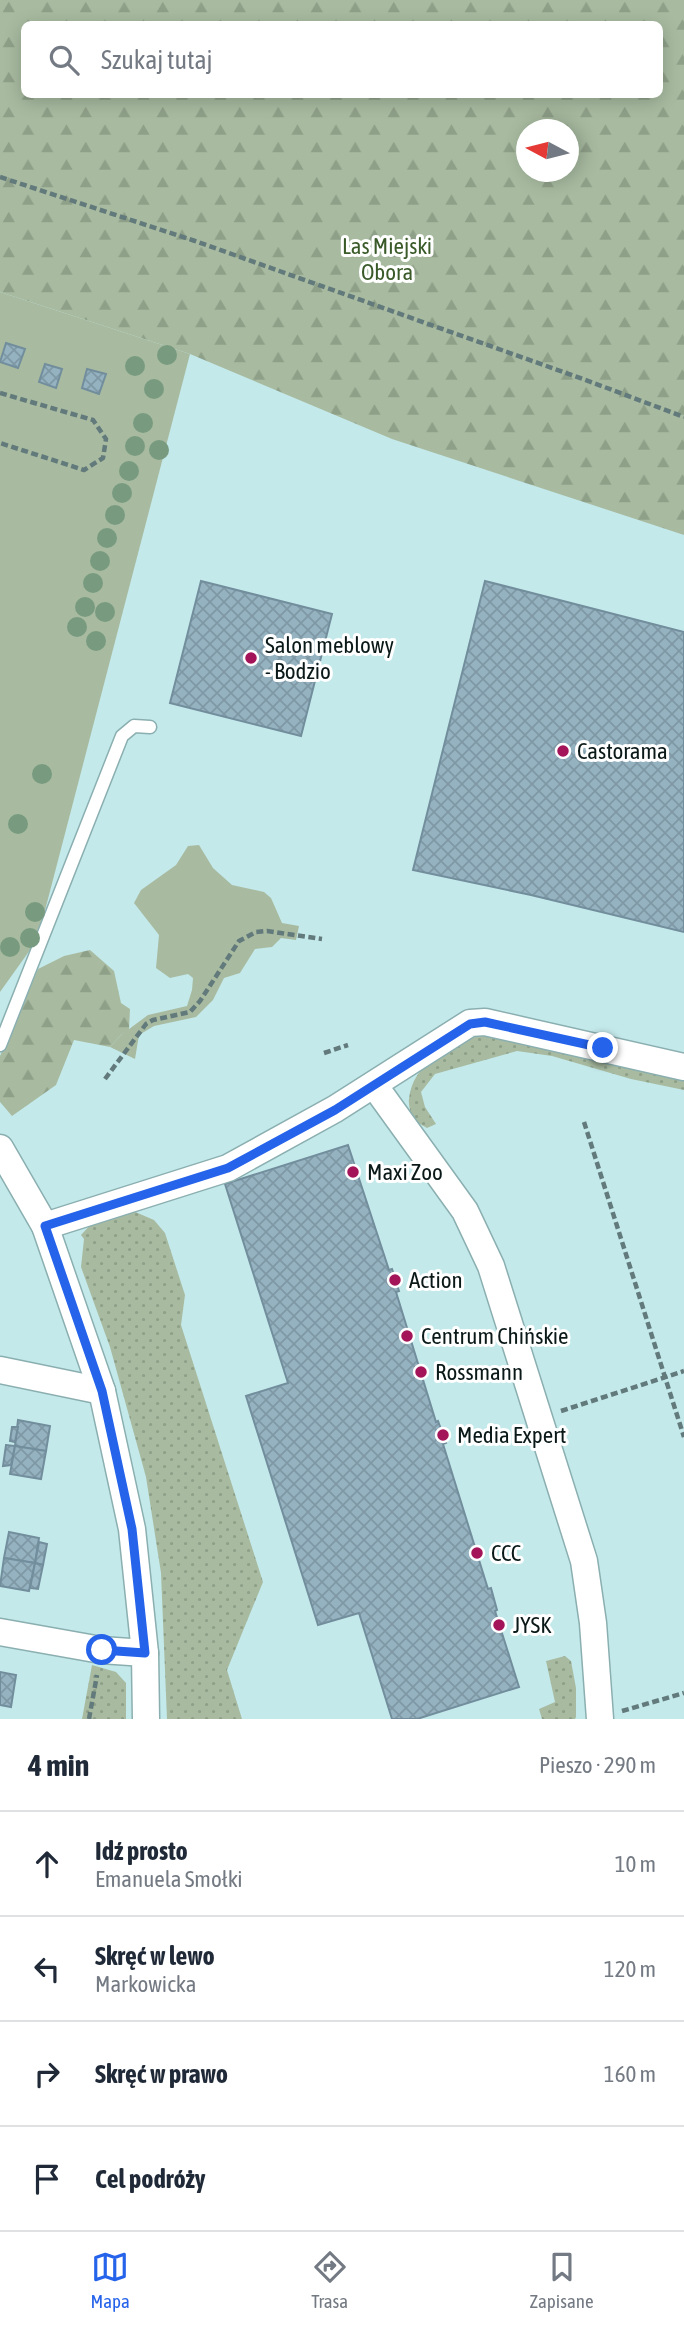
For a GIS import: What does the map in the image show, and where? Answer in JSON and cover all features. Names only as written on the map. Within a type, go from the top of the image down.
[{"type":"street","points":[[45,1226],[228,1168],[335,1110],[463,1027],[477,1022],[544,1034],[684,1067]]},
{"type":"street","points":[[374,1085],[465,1212],[491,1266],[584,1561],[593,1623],[600,1718]]},
{"type":"street","points":[[0,1148],[45,1226],[102,1391],[132,1529],[145,1653],[146,1719]]},
{"type":"street","points":[[0,1370],[102,1391]]},
{"type":"street","points":[[0,1632],[102,1650],[145,1653]]},
{"type":"lane","points":[[0,1045],[122,736],[134,726],[150,727]]},
{"type":"path","points":[[0,177],[195,241],[684,417]]},
{"type":"path","points":[[0,393],[93,420],[106,439],[103,458],[84,470],[0,443]]},
{"type":"path","points":[[105,1079],[146,1024],[190,1012],[239,941],[256,932],[267,931],[322,939]]},
{"type":"path","points":[[324,1053],[348,1045]]},
{"type":"path","points":[[584,1122],[684,1437]]},
{"type":"path","points":[[540,1418],[684,1371]]},
{"type":"path","points":[[89,1719],[102,1650]]},
{"type":"path","points":[[600,1718],[684,1693]]},
{"type":"green space","name":"Las Miejski Obora","points":[[0,0],[684,0],[684,535],[392,439],[190,354],[0,292]]},
{"type":"green space","points":[[0,292],[190,354],[43,918],[30,950],[0,992]]},
{"type":"green space","points":[[199,845],[213,868],[232,885],[264,892],[271,898],[282,923],[299,926],[296,940],[281,938],[272,947],[255,949],[240,973],[224,978],[213,1000],[196,1017],[154,1026],[139,1035],[135,1059],[110,1047],[148,1015],[187,1006],[193,978],[188,974],[170,978],[156,968],[159,935],[134,903],[141,890],[176,865],[188,846]]},
{"type":"green space","points":[[90,950],[114,971],[121,1003],[130,1009],[129,1030],[110,1047],[74,1040],[56,1085],[12,1116],[0,1102],[0,1056],[38,969],[64,956]]},
{"type":"green space","points":[[476,1034],[530,1042],[684,1081],[684,1090],[631,1079],[552,1056],[517,1051],[435,1074],[421,1092],[425,1107],[436,1124],[427,1128],[413,1120],[409,1099],[412,1086],[424,1066],[443,1051]]},
{"type":"green space","points":[[133,1211],[154,1220],[165,1233],[185,1295],[181,1325],[263,1582],[227,1670],[242,1719],[167,1719],[161,1573],[146,1477],[110,1347],[81,1267],[84,1239],[81,1235],[95,1220]]},
{"type":"green space","points":[[565,1656],[571,1661],[576,1688],[576,1717],[542,1719],[539,1709],[555,1702],[546,1661]]},
{"type":"green space","points":[[92,1665],[116,1672],[126,1683],[126,1719],[82,1719]]},
{"type":"building","points":[[6,343],[25,349],[18,368],[0,362]]},
{"type":"building","points":[[45,364],[62,369],[56,388],[39,382]]},
{"type":"building","points":[[87,369],[106,374],[99,394],[82,388]]},
{"type":"building","name":"Salon meblowy - Bodzio","points":[[201,581],[332,614],[301,736],[170,703]]},
{"type":"building","name":"Castorama","points":[[485,581],[684,632],[684,932],[413,870]]},
{"type":"building","points":[[348,1145],[389,1270],[392,1269],[399,1291],[396,1292],[436,1422],[438,1421],[446,1443],[443,1444],[488,1589],[491,1588],[497,1610],[495,1611],[519,1687],[417,1719],[392,1719],[359,1613],[318,1625],[246,1396],[288,1383],[225,1184]]},
{"type":"building","points":[[18,1420],[50,1426],[46,1451],[15,1446]]},
{"type":"building","points":[[12,1427],[18,1427],[15,1442],[10,1441]]},
{"type":"building","points":[[6,1445],[15,1446],[11,1465],[3,1466]]},
{"type":"building","points":[[15,1446],[46,1451],[41,1479],[10,1474]]},
{"type":"building","points":[[9,1532],[39,1538],[35,1563],[4,1558]]},
{"type":"building","points":[[39,1542],[47,1544],[43,1565],[35,1563]]},
{"type":"building","points":[[4,1558],[35,1563],[29,1591],[0,1586]]},
{"type":"building","points":[[35,1563],[43,1565],[38,1589],[30,1588]]},
{"type":"building","points":[[0,1672],[16,1675],[11,1707],[0,1705]]},
{"type":"place","name":"Salon meblowy - Bodzio","points":[[251,658]]},
{"type":"place","name":"Castorama","points":[[563,751]]},
{"type":"place","name":"Maxi Zoo","points":[[353,1172]]},
{"type":"place","name":"Action","points":[[395,1280]]},
{"type":"place","name":"Centrum Chińskie","points":[[407,1336]]},
{"type":"place","name":"Rossmann","points":[[421,1372]]},
{"type":"place","name":"Media Expert","points":[[443,1435]]},
{"type":"place","name":"CCC","points":[[477,1553]]},
{"type":"place","name":"JYSK","points":[[499,1625]]},
{"type":"route","points":[[102,1650],[145,1653],[132,1529],[102,1391],[45,1226],[228,1168],[335,1110],[470,1024],[485,1022],[603,1048]]}]
